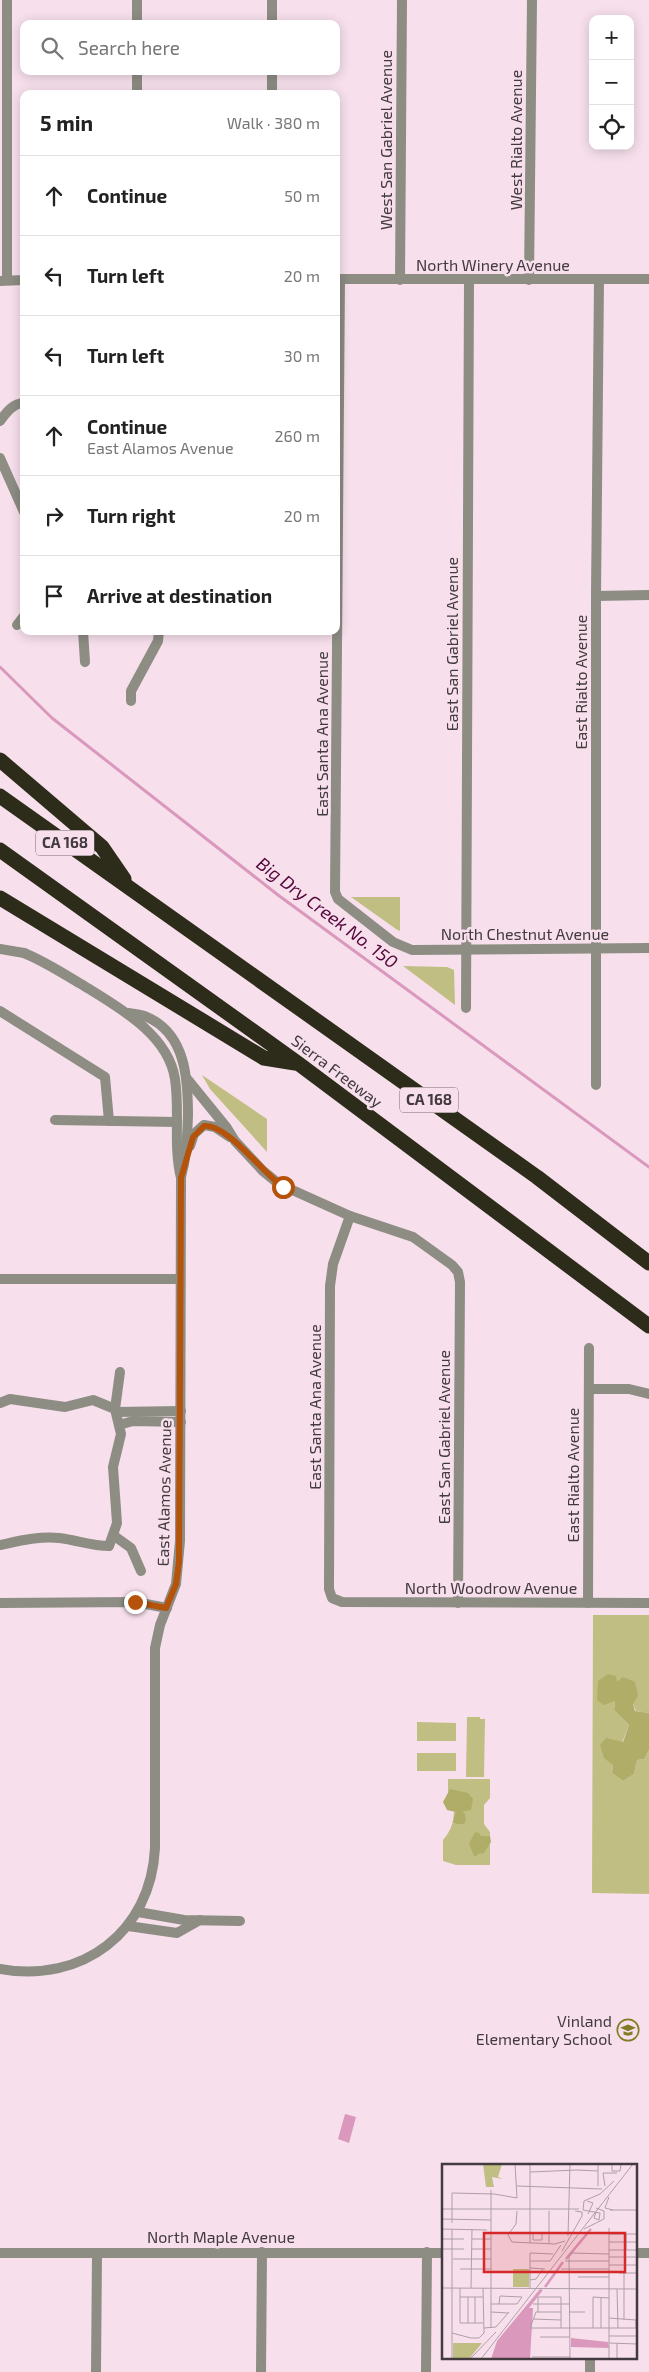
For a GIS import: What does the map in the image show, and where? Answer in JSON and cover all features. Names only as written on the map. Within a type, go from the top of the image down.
[{"type":"highway","points":[[0,760],[102,848],[131,888]]},
{"type":"highway","name":"Sierra Freeway","points":[[0,796],[537,1177],[649,1263]]},
{"type":"highway","name":"Sierra Freeway","points":[[0,850],[299,1064],[649,1326]]},
{"type":"highway","points":[[0,898],[264,1058],[299,1064]]},
{"type":"street","points":[[7,0],[3,281],[20,280]]},
{"type":"street","points":[[137,0],[137,20]]},
{"type":"street","points":[[272,0],[272,20]]},
{"type":"street","name":"West San Gabriel Avenue","points":[[400,280],[402,0]]},
{"type":"street","name":"West Rialto Avenue","points":[[530,280],[532,0]]},
{"type":"street","points":[[137,75],[137,90]]},
{"type":"street","points":[[272,75],[272,90]]},
{"type":"street","name":"North Winery Avenue","points":[[340,279],[649,279]]},
{"type":"street","name":"East San Gabriel Avenue","points":[[466,1008],[469,280]]},
{"type":"street","name":"East Rialto Avenue","points":[[596,1085],[596,596],[599,280]]},
{"type":"street","points":[[0,421],[7,412],[20,403]]},
{"type":"street","points":[[0,458],[20,503]]},
{"type":"street","points":[[596,596],[649,595]]},
{"type":"street","points":[[17,625],[20,621]]},
{"type":"street","points":[[82,635],[85,662]]},
{"type":"street","points":[[132,700],[132,691],[158,640],[159,635]]},
{"type":"street","name":"East Santa Ana Avenue","points":[[336,635],[335,892],[342,903],[402,948]]},
{"type":"street","name":"North Chestnut Avenue","points":[[402,948],[412,950],[649,948]]},
{"type":"street","points":[[0,949],[24,953],[43,962],[128,1014],[160,1044],[170,1060],[176,1088],[176,1159],[181,1178]]},
{"type":"street","points":[[0,1011],[105,1076],[109,1121]]},
{"type":"street","points":[[128,1014],[147,1016],[168,1034],[181,1055],[188,1080],[187,1157]]},
{"type":"street","points":[[188,1080],[227,1128],[235,1141]]},
{"type":"street","points":[[55,1120],[176,1122]]},
{"type":"street","points":[[181,1178],[193,1137],[204,1126],[218,1128],[235,1141],[263,1171],[283,1187],[350,1216]]},
{"type":"street","name":"East Alamos Avenue","points":[[0,1969],[34,1972],[65,1967],[105,1947],[128,1926],[138,1912],[146,1895],[153,1870],[155,1848],[155,1648],[166,1608],[176,1584],[180,1552],[181,1178]]},
{"type":"street","name":"East Santa Ana Avenue","points":[[334,1600],[329,1589],[330,1286],[333,1264],[350,1216]]},
{"type":"street","name":"East San Gabriel Avenue","points":[[350,1216],[413,1237],[450,1263],[458,1272],[460,1282],[458,1603]]},
{"type":"street","points":[[0,1279],[180,1279]]},
{"type":"street","name":"East Rialto Avenue","points":[[588,1603],[589,1348]]},
{"type":"street","points":[[0,1544],[37,1538],[58,1538],[93,1546],[109,1546],[117,1523],[113,1467],[121,1434],[116,1410],[120,1372]]},
{"type":"street","points":[[589,1388],[629,1389],[649,1394]]},
{"type":"street","points":[[0,1403],[10,1399],[65,1407],[93,1400],[116,1410],[181,1417]]},
{"type":"street","points":[[119,1425],[133,1420],[181,1417]]},
{"type":"street","points":[[113,1535],[131,1548],[141,1571]]},
{"type":"street","name":"North Woodrow Avenue","points":[[334,1600],[342,1602],[649,1603]]},
{"type":"street","points":[[0,1603],[135,1602],[166,1608]]},
{"type":"street","points":[[138,1912],[173,1918],[240,1921]]},
{"type":"street","points":[[128,1926],[177,1933],[200,1920]]},
{"type":"street","points":[[261,2372],[262,2252]]},
{"type":"street","points":[[426,2372],[427,2252]]},
{"type":"street","name":"North Maple Avenue","points":[[0,2253],[442,2252]]},
{"type":"street","points":[[96,2372],[97,2253]]},
{"type":"street","points":[[636,2253],[649,2253]]},
{"type":"shaded area","points":[[351,897],[400,897],[400,931],[396,929]]},
{"type":"shaded area","points":[[403,966],[447,967],[454,970],[455,1005]]},
{"type":"shaded area","points":[[202,1075],[267,1119],[267,1152],[210,1089]]},
{"type":"shaded area","points":[[593,1615],[649,1615],[649,1713],[636,1711],[633,1704],[615,1701],[614,1710],[629,1725],[613,1765],[612,1773],[623,1781],[634,1774],[637,1760],[644,1759],[649,1750],[649,1894],[592,1893]]},
{"type":"shaded area","points":[[608,1674],[616,1676],[617,1682],[623,1677],[635,1682],[638,1696],[633,1704],[635,1711],[649,1713],[649,1750],[644,1759],[637,1760],[634,1774],[623,1781],[612,1773],[613,1765],[604,1758],[600,1745],[606,1738],[623,1742],[629,1725],[614,1710],[615,1701],[604,1705],[597,1700],[598,1681]]},
{"type":"shaded area","points":[[467,1717],[485,1719],[484,1777],[466,1777]]},
{"type":"shaded area","points":[[417,1722],[456,1723],[456,1741],[417,1741]]},
{"type":"shaded area","points":[[417,1753],[456,1753],[456,1771],[417,1771]]},
{"type":"shaded area","points":[[448,1779],[490,1779],[490,1798],[484,1805],[484,1824],[490,1832],[490,1865],[456,1865],[443,1861],[443,1840],[450,1830],[454,1816],[454,1798],[448,1798]]},
{"type":"shaded area","points":[[450,1789],[468,1793],[473,1799],[471,1810],[462,1812],[465,1814],[466,1820],[464,1824],[453,1822],[456,1812],[447,1810],[443,1802]]},
{"type":"shaded area","points":[[475,1832],[481,1836],[490,1836],[491,1842],[483,1854],[480,1853],[474,1856],[469,1844]]},
{"type":"shaded area","points":[[345,2114],[356,2117],[349,2143],[338,2139]]},
{"type":"waterway","name":"Big Dry Creek No. 150","points":[[0,667],[52,718],[278,895],[649,1167]]},
{"type":"place","name":"Vinland Elementary School","points":[[628,2030]]},
{"type":"route","points":[[135,1602],[166,1608],[176,1584],[179,1562],[181,1178],[191,1141],[197,1130],[207,1125],[218,1128],[223,1134],[235,1141],[263,1171],[283,1187]]}]
